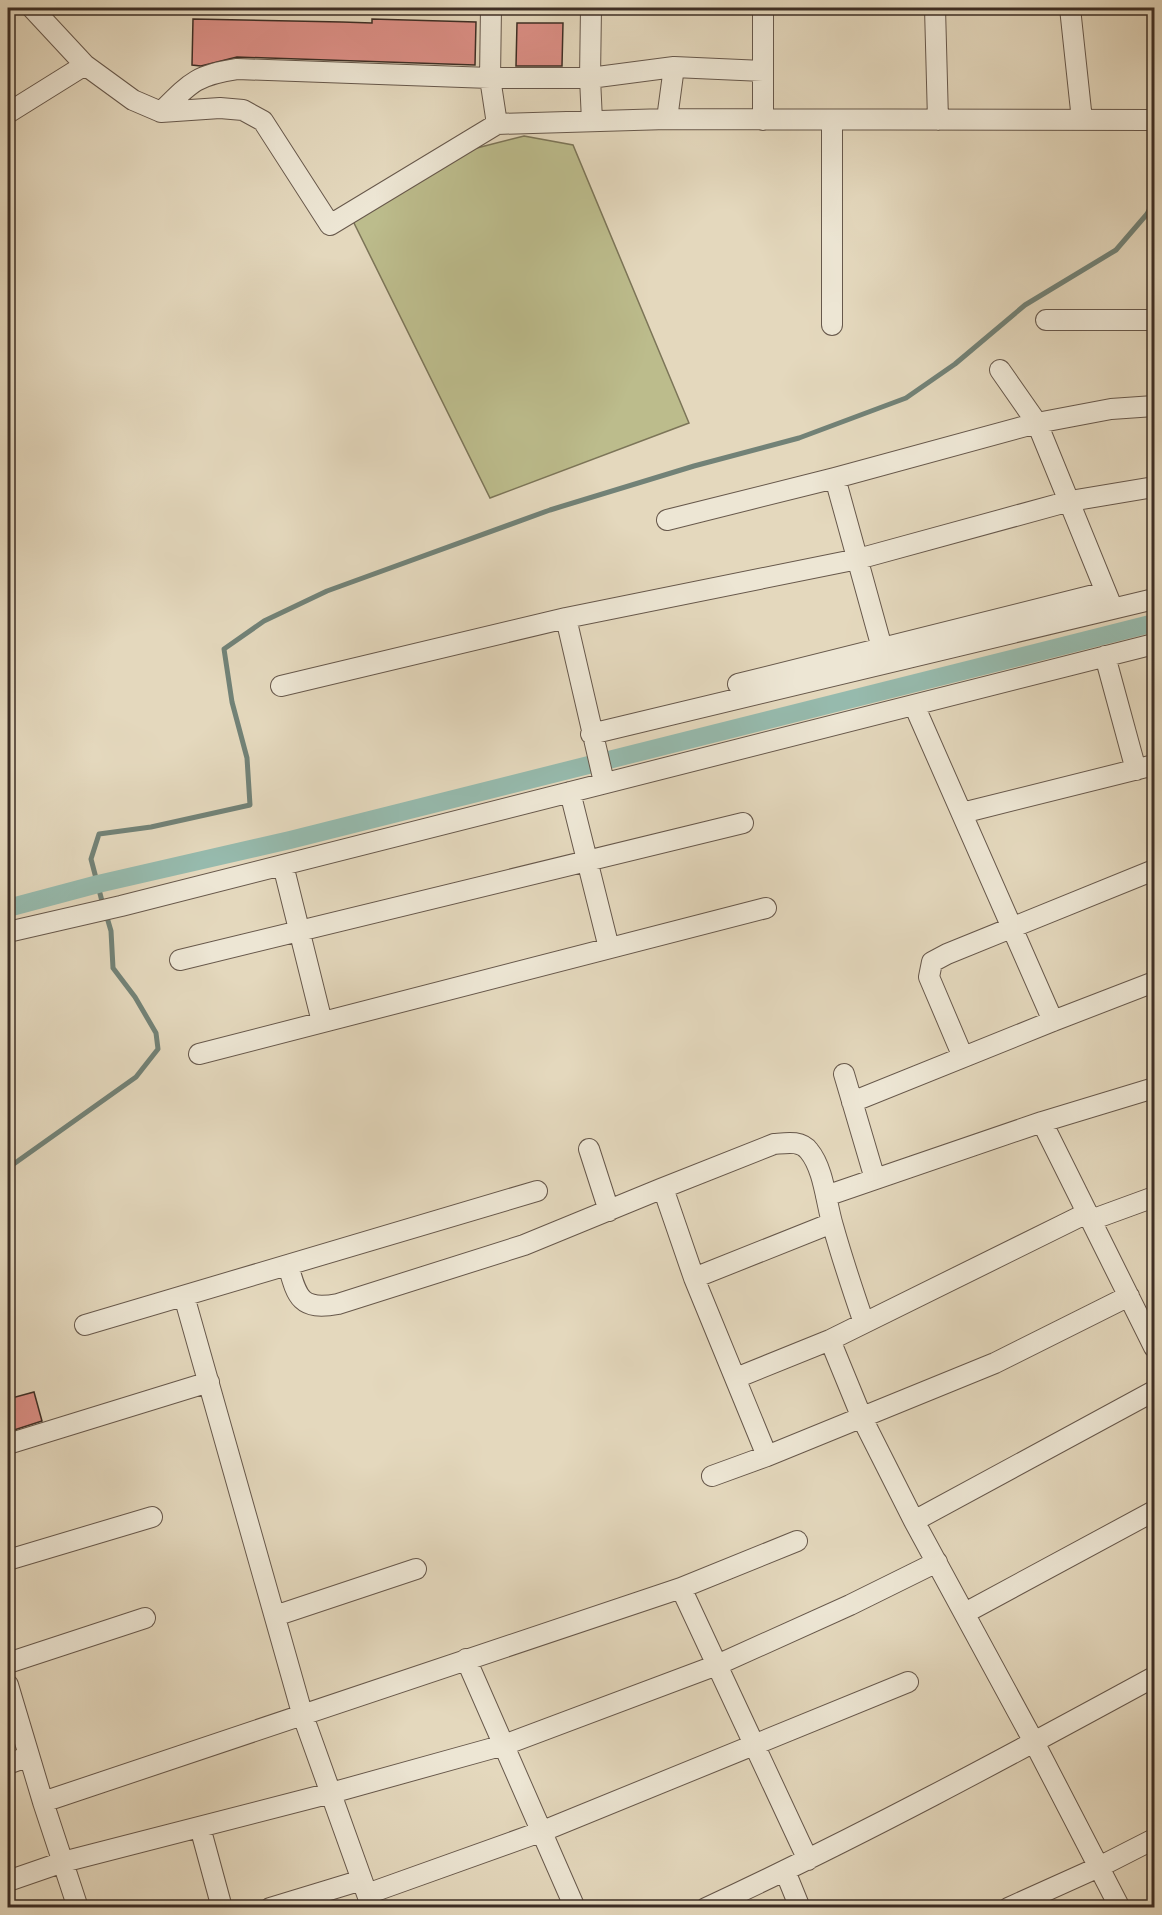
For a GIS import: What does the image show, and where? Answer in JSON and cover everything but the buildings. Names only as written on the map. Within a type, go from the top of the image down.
[{"type":"street","points":[[32,8],[86,65],[133,100],[161,112],[220,108],[243,110],[263,121],[330,225],[497,124],[668,119],[1155,120]]},
{"type":"street","points":[[491,8],[490,78],[497,124]]},
{"type":"street","points":[[591,8],[592,121]]},
{"type":"street","points":[[763,8],[763,120]]},
{"type":"street","points":[[935,8],[938,120]]},
{"type":"street","points":[[1070,8],[1082,120]]},
{"type":"street","points":[[8,113],[86,65]]},
{"type":"street","points":[[161,112],[188,85],[210,73],[237,69],[490,78],[590,78],[674,67],[763,71]]},
{"type":"street","points":[[668,119],[674,67]]},
{"type":"street","points":[[832,120],[832,326]]},
{"type":"street","points":[[1046,320],[1155,320]]},
{"type":"street","points":[[1000,369],[1037,423],[1109,601]]},
{"type":"street","points":[[667,520],[835,478],[1037,423],[1111,409],[1155,406]]},
{"type":"street","points":[[835,478],[882,648]]},
{"type":"street","points":[[281,686],[566,618],[858,559],[1070,501],[1155,487]]},
{"type":"street","points":[[738,684],[882,648],[1109,601],[1155,599]]},
{"type":"street","points":[[593,739],[1109,601]]},
{"type":"street","points":[[566,618],[602,776]]},
{"type":"street","points":[[8,932],[121,906],[570,792],[602,776],[914,705],[1155,644]]},
{"type":"street","points":[[962,813],[1145,768],[1105,656]]},
{"type":"street","points":[[914,705],[1053,1021]]},
{"type":"street","points":[[570,792],[609,948]]},
{"type":"street","points":[[180,960],[743,823]]},
{"type":"street","points":[[282,865],[322,1022]]},
{"type":"street","points":[[963,1057],[929,977],[932,962],[1155,870]]},
{"type":"street","points":[[199,1054],[766,908]]},
{"type":"street","points":[[852,1102],[1155,982]]},
{"type":"street","points":[[844,1074],[875,1179]]},
{"type":"street","points":[[826,1196],[1042,1122],[1155,1088]]},
{"type":"street","points":[[1042,1122],[1153,1339]]},
{"type":"street","points":[[288,1265],[296,1292],[302,1300],[311,1306],[324,1307],[524,1245],[774,1144],[794,1143],[808,1149],[814,1161],[864,1323]]},
{"type":"street","points":[[589,1149],[609,1211]]},
{"type":"street","points":[[663,1188],[694,1278],[767,1456]]},
{"type":"street","points":[[85,1325],[537,1191]]},
{"type":"street","points":[[736,1378],[830,1341],[1089,1216],[1155,1197]]},
{"type":"street","points":[[694,1278],[832,1223]]},
{"type":"street","points":[[184,1296],[302,1713],[367,1894]]},
{"type":"street","points":[[712,1476],[767,1456],[995,1363],[1129,1296]]},
{"type":"street","points":[[830,1341],[862,1418],[914,1521],[1034,1742],[1120,1908]]},
{"type":"street","points":[[8,1444],[209,1382]]},
{"type":"street","points":[[914,1521],[1155,1391]]},
{"type":"street","points":[[965,1613],[1155,1511]]},
{"type":"street","points":[[8,1560],[153,1516]]},
{"type":"street","points":[[43,1802],[681,1587],[797,1541]]},
{"type":"street","points":[[8,1881],[63,1862],[331,1793],[504,1745],[717,1665],[850,1605],[937,1562]]},
{"type":"street","points":[[275,1616],[416,1569]]},
{"type":"street","points":[[681,1587],[808,1860]]},
{"type":"street","points":[[8,1663],[145,1618]]},
{"type":"street","points":[[466,1659],[575,1908]]},
{"type":"street","points":[[706,1908],[808,1860],[1155,1677]]},
{"type":"street","points":[[270,1908],[367,1894],[543,1831],[908,1682]]},
{"type":"street","points":[[8,1685],[78,1908]]},
{"type":"street","points":[[8,1764],[29,1756]]},
{"type":"street","points":[[200,1827],[222,1908]]},
{"type":"street","points":[[1008,1908],[1099,1868],[1155,1839]]},
{"type":"street","points":[[785,1871],[800,1908]]},
{"type":"green space","points":[[524,136],[573,145],[689,423],[490,498],[353,221],[473,149]]},
{"type":"waterway","points":[[103,905],[91,859],[99,834],[151,827],[250,805],[247,758],[232,702],[224,649],[264,621],[327,591],[550,510],[694,466],[799,438],[906,398],[955,364],[1025,305],[1116,250],[1147,214],[1154,200]]},
{"type":"waterway","points":[[8,908],[98,884],[290,840],[1154,623]]},
{"type":"waterway","points":[[8,1168],[136,1077],[158,1049],[156,1033],[135,997],[113,968],[111,931],[106,914]]}]
